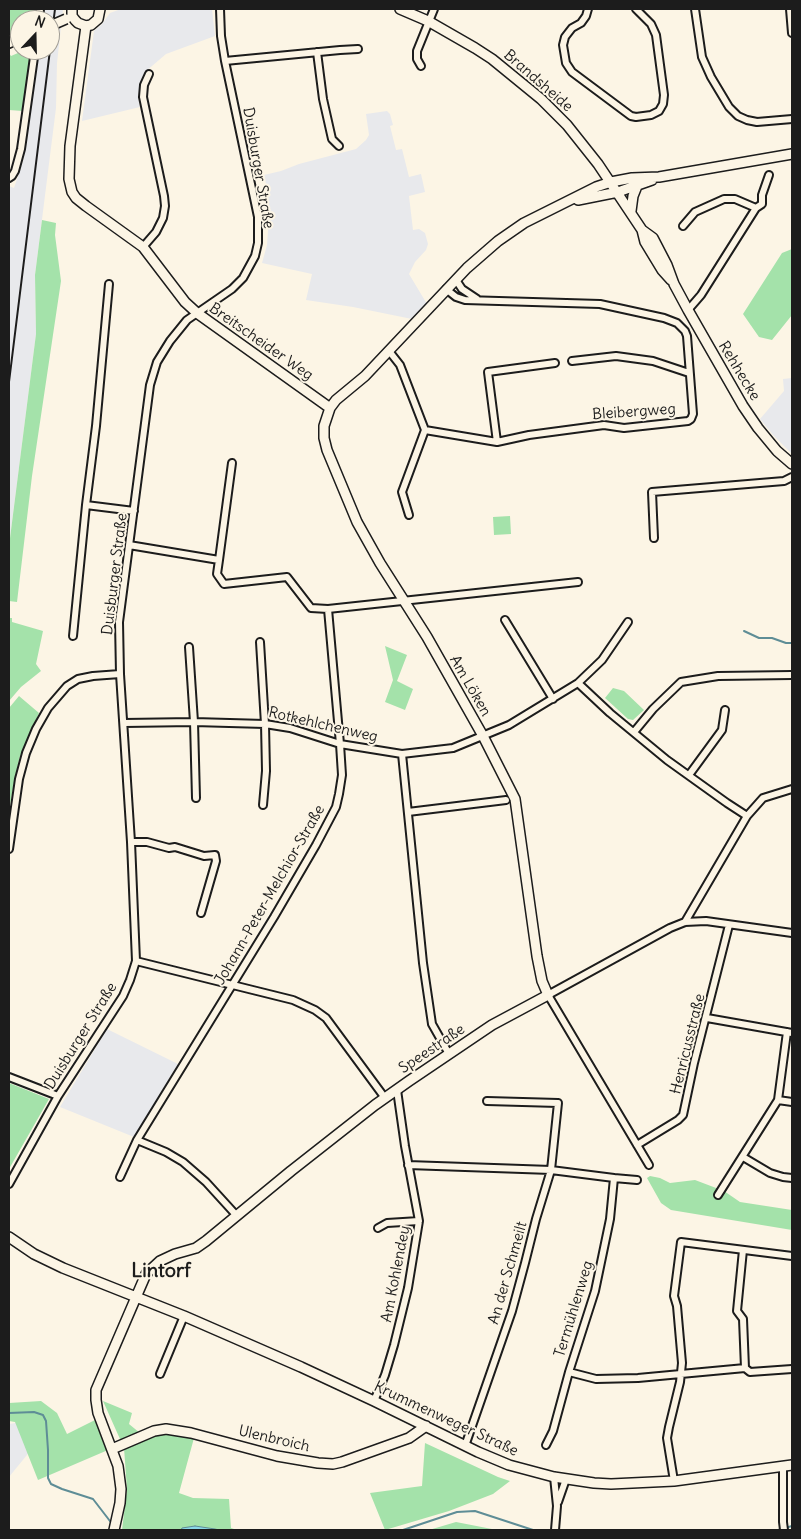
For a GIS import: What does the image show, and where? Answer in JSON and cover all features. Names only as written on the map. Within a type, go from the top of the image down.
[{"type":"street","points":[[70,15],[78,23],[86,26],[91,25],[98,19],[100,9]]},
{"type":"street","name":"Duisburger Straße","points":[[9,1184],[58,1096],[122,996],[136,961],[131,842],[120,674],[119,622],[150,385],[157,362],[166,346],[186,320],[232,289],[243,278],[255,256],[258,243],[258,218],[220,36],[220,9]]},
{"type":"street","name":"Brandsheide","points":[[400,9],[428,21],[468,43],[492,59],[541,98],[580,140],[611,182]]},
{"type":"street","points":[[421,66],[417,59],[417,51],[434,9]]},
{"type":"street","points":[[588,9],[581,23],[572,28],[565,36],[563,45],[566,63],[572,72],[631,116],[636,117],[651,115],[659,111],[663,104],[664,95],[656,35],[651,24],[636,9]]},
{"type":"street","points":[[695,9],[702,57],[729,108],[738,116],[757,122],[792,118]]},
{"type":"street","points":[[790,9],[792,33]]},
{"type":"street","name":"Breitscheider Weg","points":[[86,26],[70,146],[70,186],[76,198],[143,247],[185,302],[196,313],[330,408]]},
{"type":"street","points":[[225,61],[358,49]]},
{"type":"street","points":[[317,52],[323,99],[332,138],[339,146]]},
{"type":"street","points":[[10,177],[21,149],[34,60]]},
{"type":"street","points":[[143,247],[156,232],[163,218],[164,206],[164,196],[143,97],[144,85],[148,74]]},
{"type":"street","points":[[330,408],[336,400],[365,376],[446,289],[484,252],[511,231],[548,210],[596,187],[611,182],[632,178],[660,177],[792,154]]},
{"type":"street","points":[[688,310],[700,296],[756,208],[762,204],[762,195],[769,175]]},
{"type":"street","points":[[568,202],[618,192],[660,177]]},
{"type":"street","name":"Rehhecke","points":[[611,182],[642,230],[653,238],[668,265],[674,284],[743,406],[773,446],[792,464]]},
{"type":"street","points":[[631,211],[632,199],[637,186]]},
{"type":"street","points":[[683,226],[695,212],[724,199],[735,199],[756,208]]},
{"type":"street","points":[[456,280],[462,290],[477,299]]},
{"type":"street","points":[[73,636],[96,426],[109,284]]},
{"type":"street","name":"Bleibergweg","points":[[425,430],[497,442],[529,435],[604,425],[624,428],[688,420],[693,414],[688,343],[685,331],[671,320],[600,304],[465,300],[456,297],[446,289]]},
{"type":"street","points":[[389,351],[400,365],[425,430],[402,492],[409,516]]},
{"type":"street","points":[[572,361],[616,356],[653,361],[689,373]]},
{"type":"street","points":[[497,442],[488,372],[555,363]]},
{"type":"street","name":"Am Löken","points":[[330,408],[324,426],[327,452],[357,522],[403,602],[427,637],[483,736],[515,799],[537,956],[542,981],[548,995]]},
{"type":"street","points":[[232,463],[217,574],[224,584],[287,577],[312,608],[328,609],[578,582]]},
{"type":"street","points":[[654,538],[652,492],[784,480],[792,477]]},
{"type":"street","points":[[86,505],[134,511]]},
{"type":"street","points":[[129,545],[219,560]]},
{"type":"street","name":"Johann-Peter-Melchior-Straße","points":[[120,1177],[138,1140],[312,853],[336,808],[342,775],[328,609]]},
{"type":"street","points":[[504,620],[552,699]]},
{"type":"street","name":"Rotkehlchenweg","points":[[124,723],[265,724],[290,728],[340,744],[402,754],[454,748],[508,725],[578,684],[602,660],[628,622]]},
{"type":"street","points":[[260,642],[265,724],[266,781],[263,805]]},
{"type":"street","points":[[190,647],[196,798]]},
{"type":"street","points":[[9,849],[21,770],[36,729],[48,708],[67,686],[78,679],[120,674]]},
{"type":"street","points":[[634,732],[653,709],[681,682],[718,676],[792,675]]},
{"type":"street","points":[[578,684],[668,760],[748,816]]},
{"type":"street","points":[[689,775],[722,730],[725,710]]},
{"type":"street","points":[[402,754],[423,963],[432,1024],[449,1054]]},
{"type":"street","points":[[685,922],[748,816],[763,798],[792,789]]},
{"type":"street","points":[[408,812],[506,800]]},
{"type":"street","points":[[131,842],[147,842],[169,848],[175,847],[204,856],[215,855],[216,861],[201,913]]},
{"type":"street","name":"Speestraße","points":[[114,1530],[121,1489],[118,1466],[98,1412],[96,1390],[135,1296],[146,1274],[156,1264],[175,1254],[196,1248],[220,1231],[291,1171],[385,1098],[449,1054],[492,1026],[670,928],[685,922],[706,921],[792,933]]},
{"type":"street","name":"Henricusstraße","points":[[638,1145],[683,1115],[694,1062],[730,925]]},
{"type":"street","points":[[136,961],[293,1000],[315,1010],[326,1018],[385,1098]]},
{"type":"street","points":[[548,995],[649,1164]]},
{"type":"street","points":[[707,1018],[790,1032],[778,1100],[744,1157],[718,1195]]},
{"type":"street","points":[[9,1077],[58,1096]]},
{"type":"street","name":"Am Kohlendey","points":[[374,1401],[390,1360],[408,1288],[419,1221],[408,1165],[397,1090]]},
{"type":"street","points":[[778,1100],[792,1102]]},
{"type":"street","name":"An der Schmeilt","points":[[465,1446],[512,1310],[551,1170],[558,1104],[487,1101]]},
{"type":"street","points":[[138,1140],[166,1152],[183,1162],[206,1182],[238,1216]]},
{"type":"street","points":[[744,1157],[770,1172],[792,1178]]},
{"type":"street","points":[[408,1165],[551,1170],[637,1180]]},
{"type":"street","name":"Termühlenweg","points":[[546,1445],[553,1431],[568,1372],[602,1262],[610,1219],[614,1178]]},
{"type":"street","points":[[378,1228],[387,1224],[419,1221]]},
{"type":"street","name":"Krummenweger Straße","points":[[9,1238],[34,1254],[63,1268],[184,1316],[374,1401],[465,1446],[509,1465],[554,1477],[594,1484],[674,1481],[788,1466]]},
{"type":"street","points":[[674,1481],[667,1438],[680,1382],[682,1363],[677,1306],[674,1296],[681,1242],[792,1256]]},
{"type":"street","points":[[743,1250],[737,1311],[743,1319],[745,1368]]},
{"type":"street","points":[[160,1374],[184,1316]]},
{"type":"street","points":[[568,1372],[596,1379],[638,1378],[745,1368],[750,1372],[792,1369]]},
{"type":"street","name":"Ulenbroich","points":[[112,1449],[154,1431],[166,1430],[191,1434],[278,1456],[333,1464],[409,1438],[426,1426]]},
{"type":"street","points":[[784,1530],[788,1466]]},
{"type":"street","points":[[554,1477],[557,1506],[555,1530]]},
{"type":"street","points":[[557,1506],[566,1479]]},
{"type":"shaded area","points":[[63,9],[60,36],[60,10],[45,10]]},
{"type":"shaded area","points":[[121,9],[212,9],[215,36],[166,54],[145,72],[140,84],[138,97],[140,107],[82,121],[94,31],[110,13]]},
{"type":"shaded area","points":[[37,60],[57,60],[56,108],[35,275],[36,334],[9,546],[9,186],[14,188],[24,158]]},
{"type":"shaded area","points":[[387,111],[390,114],[393,125],[390,126],[396,150],[402,149],[409,177],[421,174],[425,192],[409,196],[413,230],[419,229],[425,233],[428,244],[426,250],[415,262],[409,274],[427,304],[412,319],[306,300],[312,274],[262,263],[267,245],[269,216],[263,189],[267,188],[264,175],[356,149],[369,135],[366,114]]},
{"type":"shaded area","points":[[792,378],[792,454],[760,419],[784,391],[783,379]]},
{"type":"shaded area","points":[[107,1029],[178,1064],[134,1137],[60,1107]]},
{"type":"shaded area","points":[[35,1420],[40,1439],[9,1477],[9,1424]]},
{"type":"green space","points":[[9,9],[37,9],[10,10],[9,37]]},
{"type":"green space","points":[[9,53],[10,60],[31,60],[23,111],[9,110]]},
{"type":"green space","points":[[42,220],[56,223],[55,235],[61,281],[32,476],[17,602],[9,601],[9,546],[36,334],[35,275]]},
{"type":"green space","points":[[792,249],[792,315],[772,340],[759,337],[743,314],[782,253]]},
{"type":"green space","points":[[510,516],[511,534],[494,535],[493,517]]},
{"type":"green space","points":[[9,618],[12,618],[12,622],[43,631],[36,664],[41,671],[21,687],[9,701]]},
{"type":"green space","points":[[385,646],[407,655],[397,681],[413,689],[405,710],[385,702],[393,680]]},
{"type":"green space","points":[[613,688],[624,691],[644,710],[633,720],[628,719],[605,698]]},
{"type":"green space","points":[[19,696],[39,713],[20,756],[9,811],[9,708]]},
{"type":"green space","points":[[9,1083],[49,1099],[9,1169]]},
{"type":"green space","points":[[650,1176],[670,1183],[695,1180],[724,1191],[740,1202],[792,1210],[792,1230],[671,1210],[661,1203],[647,1178]]},
{"type":"green space","points":[[41,1401],[57,1413],[67,1434],[97,1419],[108,1450],[38,1480],[15,1422],[9,1421],[9,1403]]},
{"type":"green space","points":[[103,1401],[132,1413],[129,1424],[146,1438],[162,1434],[178,1434],[194,1438],[179,1493],[193,1498],[229,1499],[231,1528],[237,1530],[122,1530],[127,1489],[124,1448]]},
{"type":"green space","points":[[425,1443],[510,1481],[493,1494],[449,1511],[385,1530],[370,1493],[422,1486]]},
{"type":"green space","points":[[456,1522],[497,1530],[429,1530]]},
{"type":"water","points":[[195,1526],[219,1530],[181,1530],[182,1528]]},
{"type":"waterway","points":[[744,631],[759,638],[772,638],[792,643]]},
{"type":"waterway","points":[[9,1413],[34,1412],[43,1415],[46,1421],[48,1478],[51,1484],[93,1499],[113,1525]]},
{"type":"waterway","points":[[403,1530],[457,1512],[475,1511],[533,1530]]},
{"type":"waterway","points":[[778,1530],[792,1526]]},
{"type":"railway","points":[[9,382],[49,60]]},
{"type":"district","name":"Lintorf","points":[[161,1271]]}]
